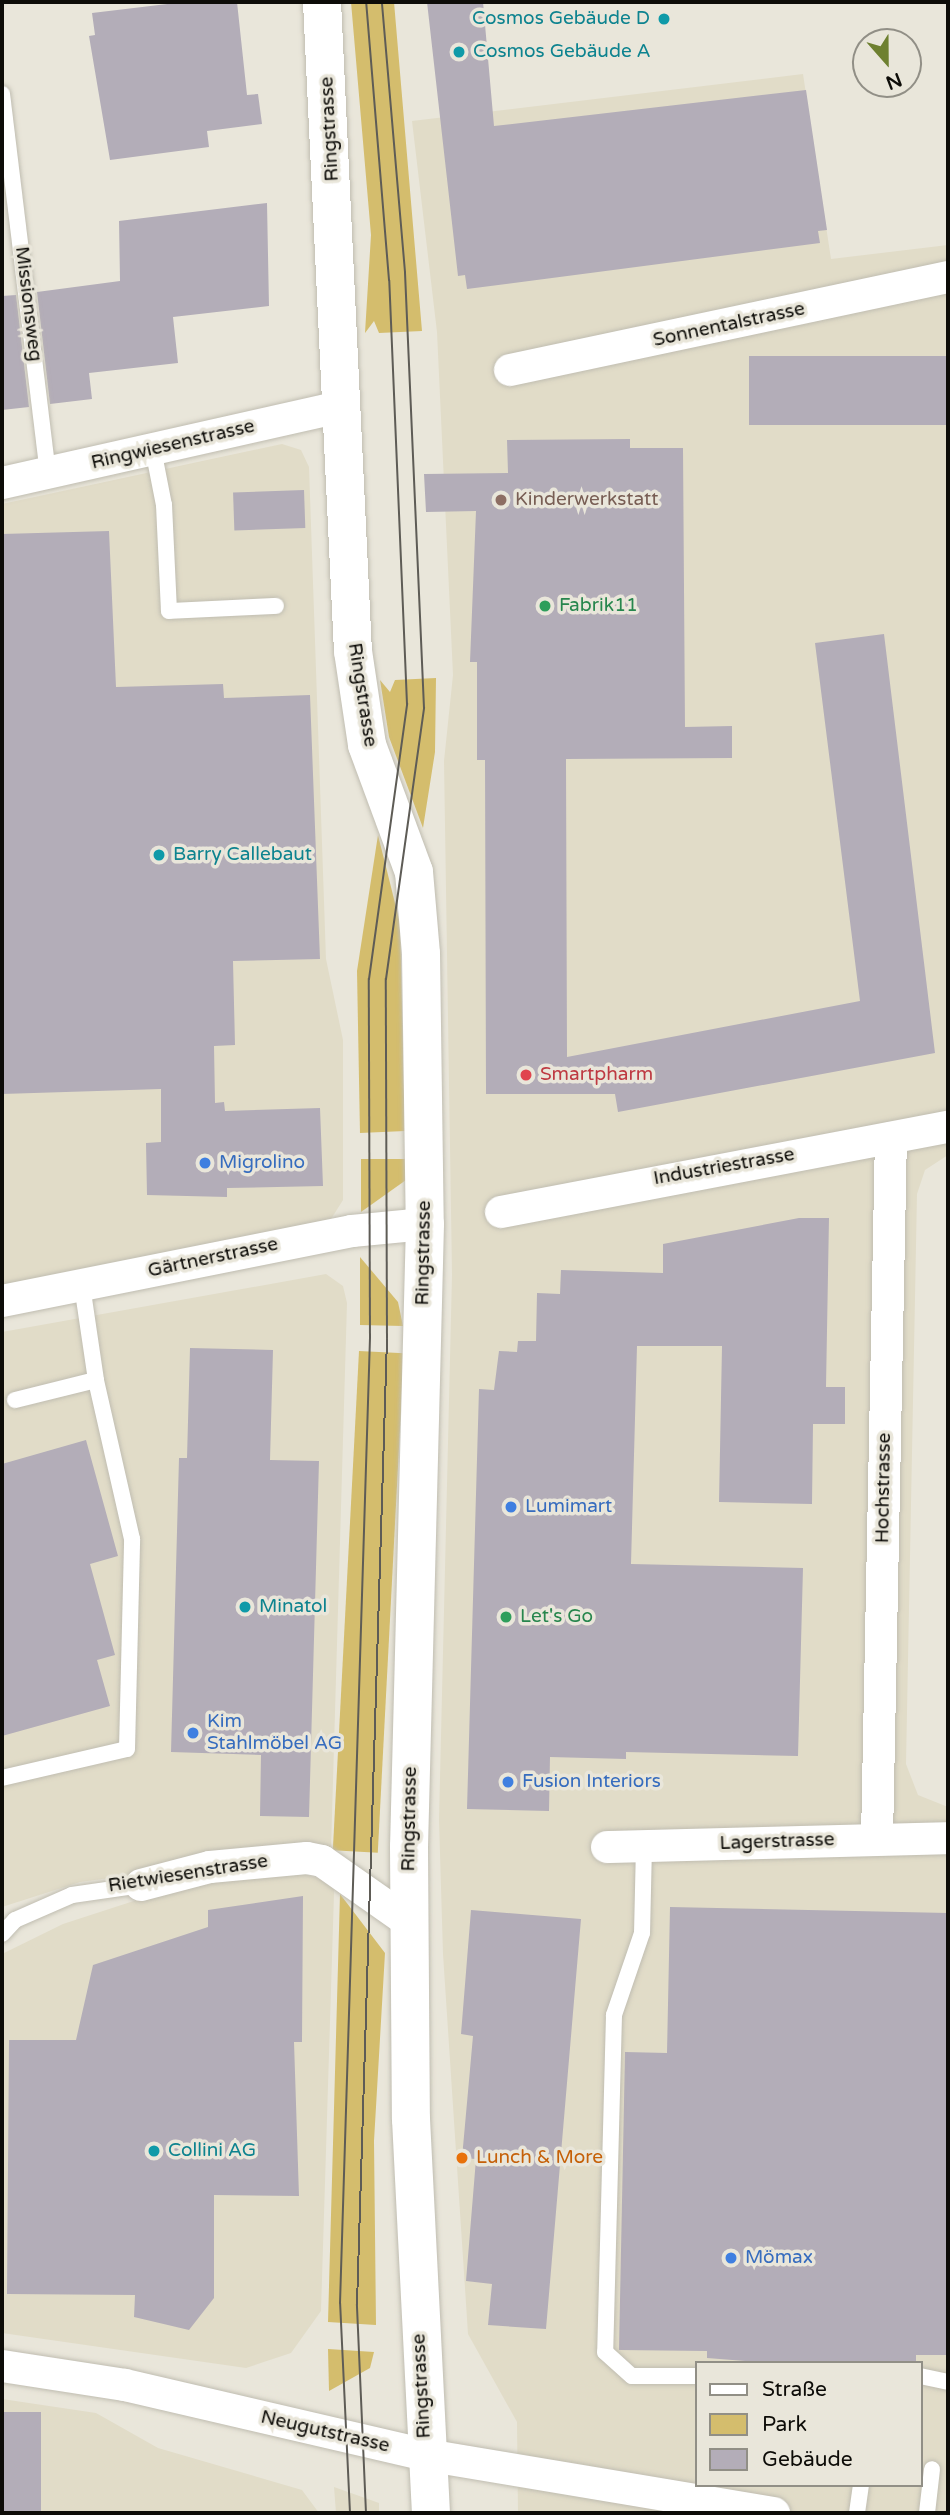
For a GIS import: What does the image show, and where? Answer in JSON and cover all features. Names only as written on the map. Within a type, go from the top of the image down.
[{"type":"main road","name":"Ringstrasse","points":[[322,2],[358,694],[367,745],[418,897],[425,1224],[410,1922],[426,2455],[431,2513]]},
{"type":"street","name":"Sonnentalstrasse","points":[[510,370],[948,277]]},
{"type":"street","name":"Ringwiesenstrasse","points":[[2,484],[343,406]]},
{"type":"street","name":"Industriestrasse","points":[[501,1212],[948,1127]]},
{"type":"street","name":"Hochstrasse","points":[[877,1839],[891,1138]]},
{"type":"street","name":"Gärtnerstrasse","points":[[2,1301],[352,1231],[425,1224]]},
{"type":"street","name":"Lagerstrasse","points":[[607,1847],[948,1838]]},
{"type":"street","name":"Rietwiesenstrasse","points":[[141,1885],[255,1863],[322,1861],[410,1922]]},
{"type":"street","name":"Neugutstrasse","points":[[2,2366],[125,2385],[426,2455],[774,2513]]},
{"type":"lane","name":"Missionsweg","points":[[2,94],[48,472]]},
{"type":"lane","points":[[153,449],[164,505],[169,611],[276,606]]},
{"type":"lane","points":[[2,1778],[127,1748],[132,1539],[96,1380],[82,1285]]},
{"type":"lane","points":[[15,1400],[96,1380]]},
{"type":"lane","points":[[643,1846],[642,1933],[614,2015],[605,2352],[632,2376],[694,2376]]},
{"type":"lane","name":"Rietwiesenstrasse","points":[[2,1934],[15,1920],[72,1895],[141,1885]]},
{"type":"lane","points":[[922,2376],[948,2382]]},
{"type":"lane","points":[[927,2513],[932,2469]]},
{"type":"lane","points":[[857,2513],[861,2487]]},
{"type":"shaded area","points":[[803,74],[831,259],[948,245],[948,1155],[925,1170],[917,1194],[906,1764],[918,1795],[948,1807],[948,2513],[518,2513],[517,2422],[468,2334],[443,1954],[439,1820],[452,1275],[444,761],[453,675],[437,332],[412,121]]},
{"type":"shaded area","points":[[282,444],[301,450],[309,467],[326,959],[343,1040],[343,1200],[331,1219],[2,1287],[2,504]]},
{"type":"shaded area","points":[[326,1274],[343,1286],[347,1303],[331,1849],[80,1882],[2,1907],[2,1332]]},
{"type":"shaded area","name":"Collini AG","points":[[301,1873],[333,1883],[334,1893],[321,2311],[291,2353],[246,2368],[2,2333],[2,1954],[63,1924],[143,1898],[208,1882]]},
{"type":"shaded area","points":[[2,2399],[96,2413],[158,2448],[302,2490],[319,2513],[2,2513]]},
{"type":"shaded area","points":[[334,2487],[379,2503],[379,2513],[336,2513]]},
{"type":"green space","points":[[351,2],[394,2],[422,331],[379,333],[374,321],[365,333],[371,235]]},
{"type":"green space","points":[[436,678],[435,752],[423,828],[389,737],[380,680],[390,692],[395,680]]},
{"type":"green space","points":[[378,835],[400,923],[405,1131],[360,1133],[357,971]]},
{"type":"green space","points":[[361,1159],[406,1159],[406,1180],[361,1212]]},
{"type":"green space","points":[[360,1257],[398,1302],[403,1326],[360,1325]]},
{"type":"green space","points":[[359,1351],[404,1353],[378,1853],[333,1850]]},
{"type":"green space","points":[[340,1894],[385,1953],[374,2141],[376,2325],[328,2322]]},
{"type":"green space","points":[[328,2349],[374,2352],[370,2368],[329,2391]]},
{"type":"building","points":[[184,2],[237,2],[247,95],[258,94],[262,124],[207,131],[209,147],[110,160],[89,36],[95,35],[92,13]]},
{"type":"building","points":[[427,2],[483,2],[494,126],[806,90],[827,230],[818,231],[820,243],[467,289],[465,275],[458,276]]},
{"type":"building","points":[[267,203],[269,306],[173,317],[178,363],[89,373],[92,399],[50,404],[37,292],[120,281],[119,221]]},
{"type":"building","points":[[16,295],[29,407],[2,410],[2,296]]},
{"type":"building","points":[[749,356],[948,356],[948,425],[749,425]]},
{"type":"building","points":[[630,439],[630,448],[683,448],[685,727],[732,726],[732,758],[566,759],[567,1057],[860,1001],[815,643],[884,634],[935,1053],[618,1112],[615,1094],[486,1094],[485,760],[477,760],[477,662],[470,662],[476,511],[426,512],[424,474],[508,473],[507,440]]},
{"type":"building","points":[[304,490],[305,528],[234,530],[233,492]]},
{"type":"building","name":"Barry Callebaut","points":[[109,531],[116,687],[223,684],[224,698],[310,695],[320,959],[233,961],[235,1045],[214,1046],[215,1103],[224,1102],[225,1111],[320,1108],[323,1186],[227,1188],[227,1197],[147,1195],[146,1143],[161,1142],[161,1089],[2,1094],[2,534]]},
{"type":"building","points":[[799,1218],[829,1218],[826,1387],[845,1387],[845,1424],[813,1424],[812,1504],[719,1502],[722,1346],[637,1346],[631,1564],[803,1568],[798,1756],[626,1752],[626,1759],[550,1757],[549,1811],[467,1809],[479,1389],[494,1390],[499,1351],[517,1352],[518,1341],[536,1341],[537,1293],[560,1294],[561,1270],[663,1273],[663,1244]]},
{"type":"building","name":"Minatol","points":[[190,1348],[273,1350],[270,1460],[319,1461],[309,1817],[260,1816],[261,1755],[171,1752],[179,1458],[187,1458]]},
{"type":"building","points":[[86,1440],[118,1556],[90,1564],[115,1655],[97,1660],[110,1706],[2,1736],[2,1464]]},
{"type":"building","name":"Collini AG","points":[[303,1896],[302,2042],[294,2042],[299,2196],[214,2195],[214,2298],[189,2330],[134,2317],[135,2295],[7,2294],[9,2040],[76,2040],[93,1965],[208,1927],[208,1910]]},
{"type":"building","points":[[670,1907],[948,1913],[948,2355],[916,2355],[916,2361],[744,2361],[707,2358],[707,2351],[619,2350],[625,2052],[667,2053]]},
{"type":"building","points":[[471,1910],[581,1919],[546,2329],[488,2325],[492,2284],[466,2281],[476,2159],[462,2158],[473,2036],[461,2034]]},
{"type":"building","points":[[2,2412],[41,2412],[41,2513],[2,2513]]},
{"type":"tram line","points":[[350,2513],[340,2303],[370,1338],[369,979],[407,704],[389,280],[366,2]]},
{"type":"tram line","points":[[366,2513],[357,2304],[387,1338],[386,979],[424,708],[405,272],[382,2]]},
{"type":"place","name":"Cosmos Gebäude D","points":[[664,19]]},
{"type":"place","name":"Cosmos Gebäude A","points":[[459,52]]},
{"type":"place","name":"Kinderwerkstatt","points":[[501,500]]},
{"type":"place","name":"Fabrik11","points":[[545,606]]},
{"type":"place","name":"Barry Callebaut","points":[[159,855]]},
{"type":"place","name":"Smartpharm","points":[[526,1075]]},
{"type":"place","name":"Migrolino","points":[[205,1163]]},
{"type":"place","name":"Lumimart","points":[[511,1507]]},
{"type":"place","name":"Minatol","points":[[245,1607]]},
{"type":"place","name":"Let's Go","points":[[506,1617]]},
{"type":"place","name":"Kim Stahlmöbel AG","points":[[193,1733]]},
{"type":"place","name":"Fusion Interiors","points":[[508,1782]]},
{"type":"place","name":"Collini AG","points":[[154,2151]]},
{"type":"place","name":"Lunch & More","points":[[462,2158]]},
{"type":"place","name":"Mömax","points":[[731,2258]]}]
